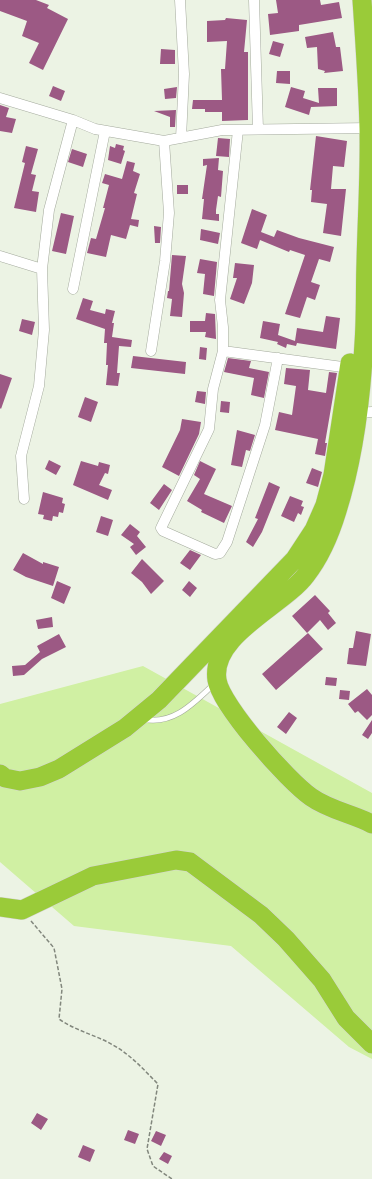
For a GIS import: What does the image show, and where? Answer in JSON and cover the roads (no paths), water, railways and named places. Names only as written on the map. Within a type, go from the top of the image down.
[{"type":"highway","points":[[362,0],[370,120],[368,341],[365,412],[337,512],[323,550],[305,577],[279,601],[250,623],[221,653],[216,666],[217,681],[226,701],[267,755],[312,798],[372,824]]},
{"type":"highway","points":[[0,774],[5,778],[20,781],[40,777],[59,769],[125,728],[159,700],[295,559],[314,530],[325,505],[333,475],[350,368],[358,288],[369,259]]},
{"type":"highway","points":[[0,907],[22,910],[93,876],[176,860],[190,862],[256,911],[286,939],[322,980],[346,1018],[372,1044]]},
{"type":"street","points":[[180,0],[184,74],[181,138]]},
{"type":"street","points":[[254,0],[258,129]]},
{"type":"street","points":[[0,98],[73,120],[95,129],[164,141],[222,130],[258,129],[370,120]]},
{"type":"street","points":[[24,499],[21,456],[39,386],[44,330],[42,269],[49,210],[73,120]]},
{"type":"street","points":[[238,130],[220,300],[224,350],[213,389],[209,428],[161,528],[163,531],[215,554],[220,553],[227,542],[265,425],[278,358]]},
{"type":"street","points":[[73,289],[105,131]]},
{"type":"street","points":[[152,351],[165,261],[169,213],[164,141]]},
{"type":"street","points":[[0,256],[42,269]]},
{"type":"street","points":[[224,350],[350,368]]},
{"type":"lane","points":[[137,718],[159,721],[175,716],[194,703],[217,681]]}]
